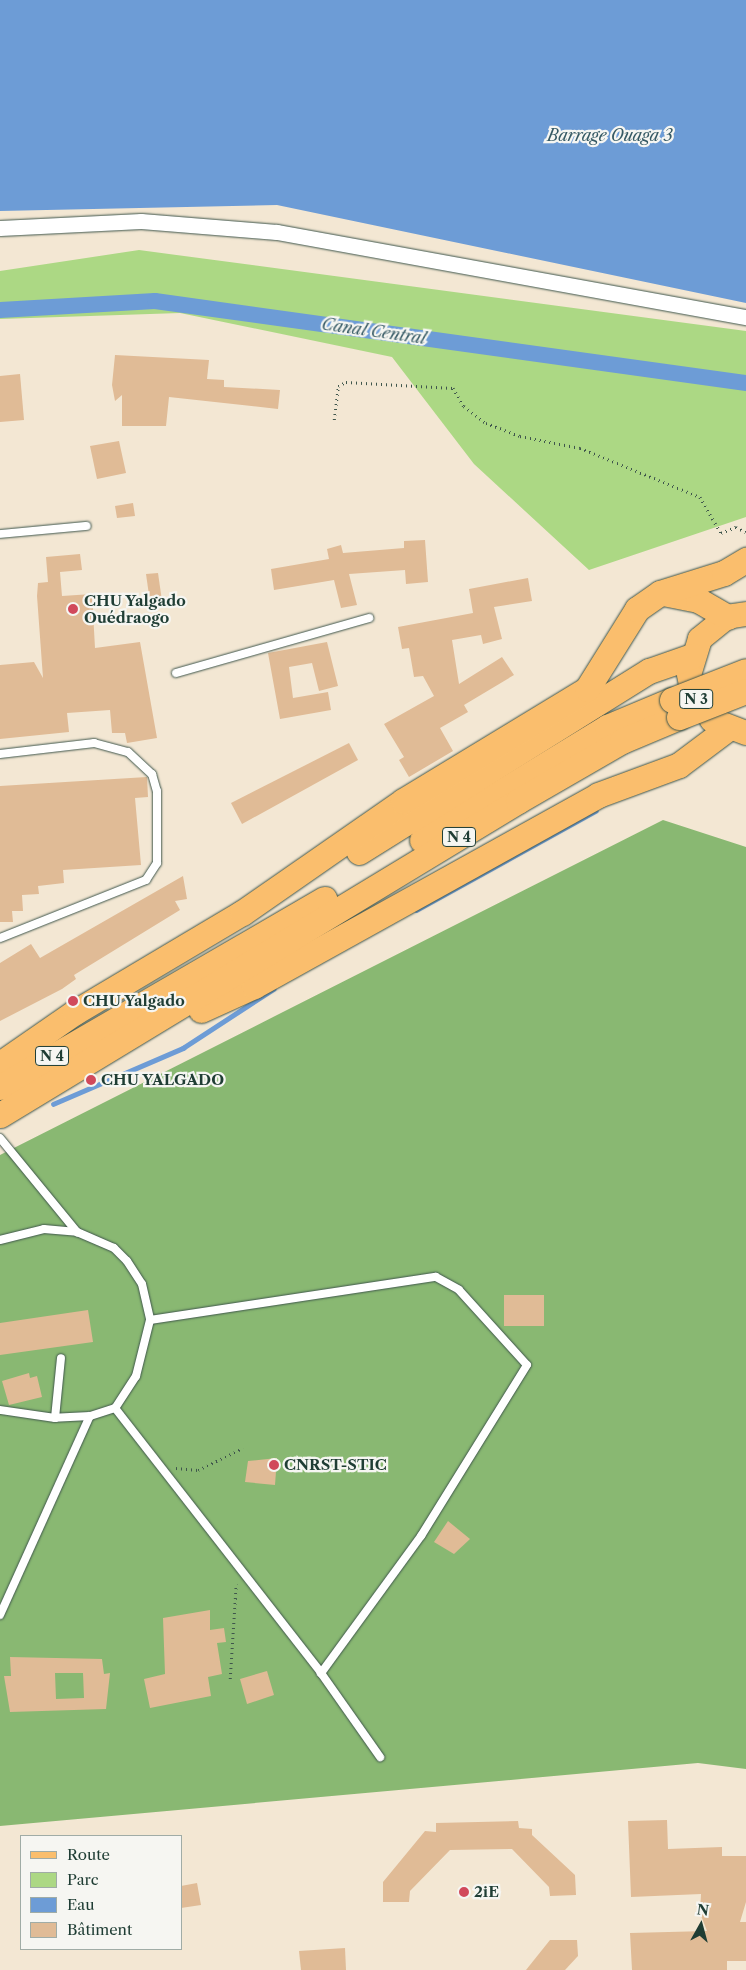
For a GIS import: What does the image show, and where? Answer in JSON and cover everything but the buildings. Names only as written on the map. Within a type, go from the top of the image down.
[{"type":"highway","points":[[0,1064],[75,1012],[242,913],[403,801],[587,689],[637,609],[660,593],[724,573],[746,560]]},
{"type":"highway","points":[[660,593],[698,600],[740,611]]},
{"type":"highway","points":[[103,1025],[370,845],[649,672],[692,656]]},
{"type":"highway","name":"N 4","points":[[0,1115],[116,1048],[518,801],[675,709],[746,672]]},
{"type":"highway","name":"N 4","points":[[0,1087],[103,1025],[306,910],[607,727],[746,691]]},
{"type":"highway","points":[[116,1048],[254,986],[598,795],[679,765],[737,731]]},
{"type":"main road","points":[[692,656],[700,639],[740,611]]},
{"type":"main road","name":"N 3","points":[[692,656],[692,691],[700,707],[737,731]]},
{"type":"street","points":[[0,228],[141,221],[277,232],[746,317]]},
{"type":"lane","points":[[0,534],[87,526]]},
{"type":"lane","points":[[176,673],[369,618]]},
{"type":"lane","points":[[0,754],[94,743],[128,752],[152,774],[157,791],[157,863],[146,880],[0,938]]},
{"type":"lane","points":[[0,1138],[77,1232]]},
{"type":"lane","points":[[0,1240],[44,1229],[77,1232],[114,1248],[127,1261],[142,1284],[150,1320],[136,1376],[114,1408],[90,1416],[55,1418],[0,1410]]},
{"type":"lane","points":[[150,1320],[436,1277],[459,1290],[527,1365],[421,1536],[320,1673]]},
{"type":"lane","points":[[55,1418],[61,1358]]},
{"type":"lane","points":[[114,1408],[320,1673],[380,1758]]},
{"type":"lane","points":[[0,1615],[90,1416]]},
{"type":"path","points":[[334,420],[338,386],[346,382],[453,388],[464,406],[486,423],[520,436],[580,448],[700,497],[721,533],[736,527],[746,532]]},
{"type":"path","points":[[162,1468],[198,1470],[244,1448]]},
{"type":"path","points":[[230,1679],[239,1568]]},
{"type":"green space","points":[[139,250],[746,331],[746,517],[589,570],[474,464],[392,357],[180,313],[0,319],[0,271]]},
{"type":"green space","points":[[663,820],[746,847],[746,1769],[698,1763],[0,1826],[0,1155]]},
{"type":"water","name":"Barrage Ouaga 3","points":[[0,0],[746,0],[746,303],[277,205],[0,211]]},
{"type":"waterway","name":"Canal Central","points":[[0,310],[155,301],[746,383]]},
{"type":"waterway","points":[[416,910],[595,811]]},
{"type":"waterway","points":[[53,1104],[183,1048],[273,989]]},
{"type":"place","name":"CHU Yalgado Ouédraogo","points":[[73,609]]},
{"type":"place","name":"CHU Yalgado","points":[[73,1001]]},
{"type":"place","name":"CHU YALGADO","points":[[91,1080]]},
{"type":"place","name":"CNRST-STIC","points":[[274,1465]]},
{"type":"place","name":"2iE","points":[[464,1892]]}]
